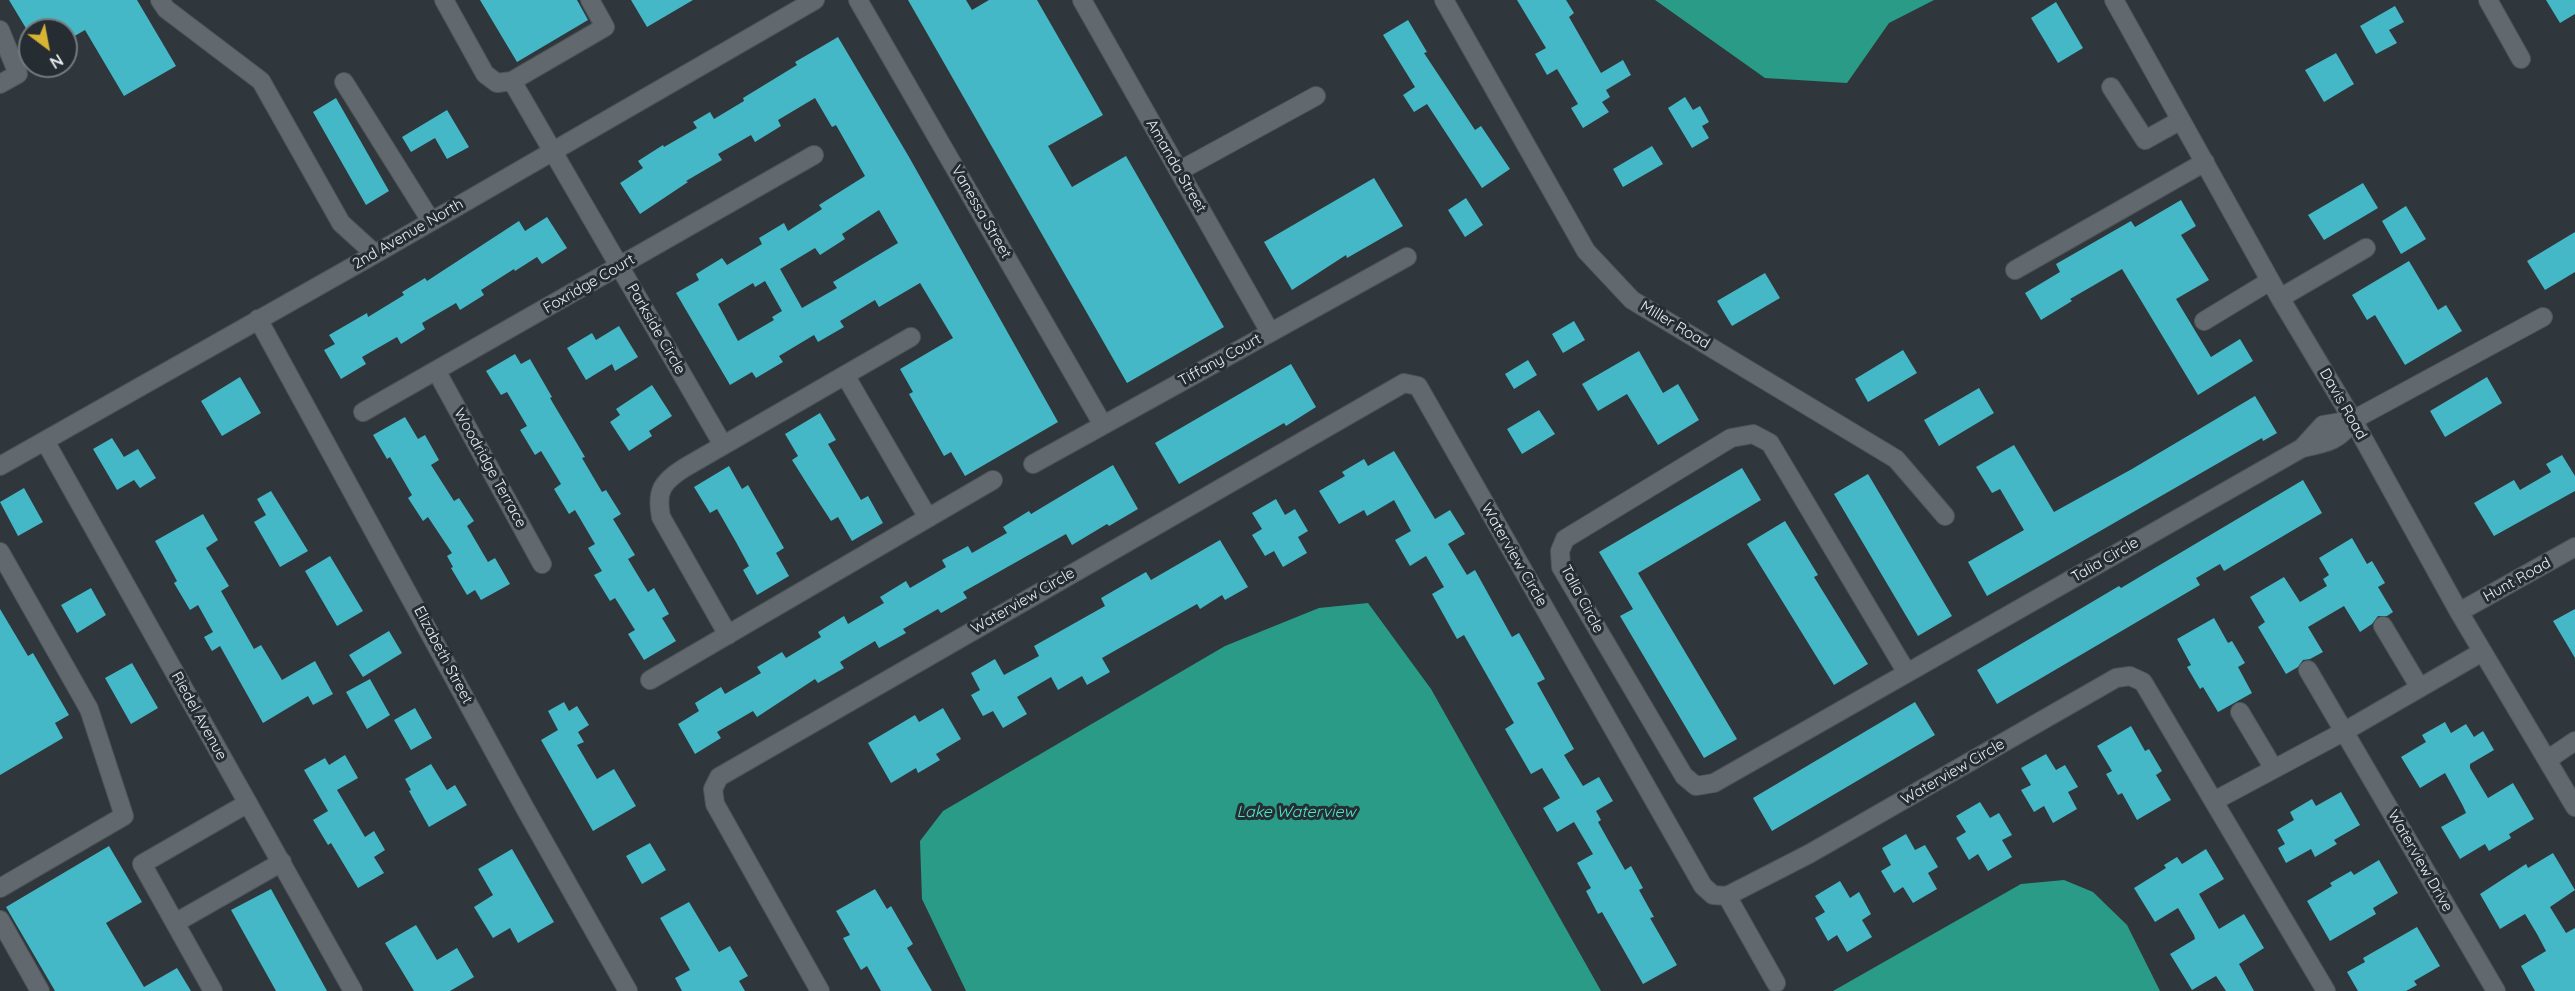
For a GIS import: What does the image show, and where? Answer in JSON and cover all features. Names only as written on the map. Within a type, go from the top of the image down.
[{"type":"street","points":[[160,0],[166,9],[261,81],[341,223],[375,254]]},
{"type":"street","points":[[444,0],[485,74],[497,83],[512,81],[605,27],[590,0]]},
{"type":"street","name":"2nd Avenue North","points":[[0,466],[375,254],[815,0]]},
{"type":"street","name":"Vanessa Street","points":[[858,0],[1104,425]]},
{"type":"street","name":"Miller Road","points":[[1444,0],[1586,251],[1632,300],[1896,459],[1944,516]]},
{"type":"street","name":"Davis Road","points":[[2114,0],[2270,281],[2353,420],[2459,612],[2575,807]]},
{"type":"street","points":[[2487,0],[2521,59]]},
{"type":"street","name":"Amanda Street","points":[[1088,2],[1179,171],[1270,332]]},
{"type":"street","points":[[0,30],[18,74],[0,84]]},
{"type":"street","name":"Parkside Circle","points":[[512,81],[723,444]]},
{"type":"street","points":[[344,82],[431,221]]},
{"type":"street","points":[[2111,87],[2145,140],[2181,120]]},
{"type":"street","points":[[1179,171],[1316,96]]},
{"type":"street","name":"Foxridge Court","points":[[363,412],[437,372],[814,154]]},
{"type":"street","points":[[2015,270],[2205,162]]},
{"type":"street","points":[[2280,298],[2366,248]]},
{"type":"street","name":"Tiffany Court","points":[[1033,464],[1407,257]]},
{"type":"street","points":[[2204,321],[2270,281]]},
{"type":"street","name":"Talia Circle","points":[[1907,673],[1770,443],[1753,434],[1731,438],[1565,539],[1560,551],[1561,567],[1684,776],[1696,786],[1714,783],[2302,448],[2323,425],[2353,420],[2543,317]]},
{"type":"street","name":"Elizabeth Street","points":[[258,319],[526,810],[628,991]]},
{"type":"street","points":[[728,635],[661,517],[658,502],[661,489],[669,478],[723,444],[911,337]]},
{"type":"street","name":"Woodridge Terrace","points":[[437,372],[542,564]]},
{"type":"street","points":[[845,375],[928,518]]},
{"type":"street","name":"Waterview Circle","points":[[820,991],[715,804],[712,789],[719,777],[1404,383],[1418,386],[1703,885],[1713,895],[1727,896],[1809,854],[2116,678],[2130,676],[2143,682],[2326,991]]},
{"type":"street","name":"Riedel Avenue","points":[[45,441],[353,991]]},
{"type":"street","points":[[650,680],[993,480]]},
{"type":"street","name":"Hunt Road","points":[[2459,612],[2575,548]]},
{"type":"street","points":[[0,888],[124,816],[89,709],[2,559]]},
{"type":"street","points":[[2384,626],[2420,688]]},
{"type":"street","points":[[2214,801],[2345,731],[2482,652]]},
{"type":"street","name":"Waterview Drive","points":[[2308,670],[2496,991]]},
{"type":"street","points":[[2240,711],[2274,769]]},
{"type":"street","points":[[2547,760],[2575,741]]},
{"type":"street","points":[[213,991],[142,864],[248,803]]},
{"type":"street","points":[[176,924],[282,862]]},
{"type":"street","points":[[1727,896],[1776,982]]},
{"type":"street","points":[[0,920],[40,991]]},
{"type":"water","points":[[1655,0],[1934,0],[1889,23],[1847,83],[1765,78]]},
{"type":"water","name":"Lake Waterview","points":[[1368,603],[1431,689],[1601,991],[966,991],[922,899],[920,841],[943,811],[1225,646],[1319,608]]},
{"type":"water","points":[[2064,880],[2093,892],[2127,925],[2160,991],[1833,991],[2021,884]]},
{"type":"building","points":[[9,0],[137,0],[176,66],[124,96],[85,30],[78,34],[78,18],[20,18]]},
{"type":"building","points":[[480,0],[577,0],[588,20],[517,62]]},
{"type":"building","points":[[631,0],[693,0],[647,27]]},
{"type":"building","points":[[908,0],[966,0],[972,10],[989,0],[1037,0],[1103,115],[1048,146],[1072,187],[1126,156],[1224,327],[1127,383]]},
{"type":"building","points":[[1517,0],[1566,0],[1574,13],[1569,17],[1601,73],[1623,60],[1631,75],[1606,90],[1610,97],[1602,102],[1609,112],[1583,128],[1571,108],[1578,104],[1557,69],[1547,75],[1535,54],[1546,48]]},
{"type":"building","points":[[2546,0],[2575,0],[2575,14],[2560,23]]},
{"type":"building","points":[[2056,2],[2083,48],[2058,63],[2031,18]]},
{"type":"building","points":[[2395,6],[2404,22],[2389,30],[2397,43],[2376,54],[2360,26]]},
{"type":"building","points":[[1408,20],[1427,52],[1424,53],[1475,130],[1481,126],[1510,169],[1482,188],[1427,104],[1414,112],[1403,95],[1415,87],[1383,35]]},
{"type":"building","points":[[838,37],[909,157],[1058,422],[965,476],[951,452],[944,456],[909,394],[913,392],[900,369],[953,338],[920,283],[879,307],[875,300],[840,321],[844,327],[818,342],[814,335],[779,356],[783,362],[756,378],[752,372],[730,385],[676,293],[699,280],[696,274],[722,258],[727,265],[762,244],[759,238],[784,223],[788,231],[822,209],[819,205],[865,176],[836,125],[832,127],[815,98],[778,120],[781,126],[755,142],[751,135],[718,154],[722,160],[686,181],[688,182],[640,214],[620,183],[643,168],[638,161],[697,128],[693,122],[710,112],[714,119],[797,65],[795,62]],"holes":[[[879,210],[898,243],[833,282],[837,288],[802,308],[780,269],[815,248],[820,255],[845,239],[842,234]],[[765,281],[782,311],[772,317],[774,320],[738,341],[718,304],[753,283],[755,287]]]},
{"type":"building","points":[[2336,53],[2354,84],[2324,102],[2305,70]]},
{"type":"building","points":[[1685,97],[1693,110],[1700,106],[1709,122],[1702,126],[1709,138],[1692,148],[1668,108]]},
{"type":"building","points":[[336,98],[389,191],[366,205],[313,112]]},
{"type":"building","points":[[447,110],[469,147],[447,159],[435,138],[411,152],[402,137]]},
{"type":"building","points":[[1652,146],[1663,164],[1623,187],[1613,169]]},
{"type":"building","points":[[1374,178],[1403,226],[1347,258],[1346,255],[1292,290],[1264,242]]},
{"type":"building","points":[[2363,183],[2378,208],[2324,240],[2308,215]]},
{"type":"building","points":[[1466,198],[1483,225],[1465,237],[1448,210]]},
{"type":"building","points":[[2181,200],[2196,226],[2181,235],[2209,280],[2176,299],[2211,357],[2240,339],[2253,361],[2198,395],[2122,269],[2070,299],[2072,301],[2041,320],[2025,293],[2060,272],[2056,264],[2131,221],[2135,227]]},
{"type":"building","points":[[2406,206],[2426,239],[2401,254],[2382,221]]},
{"type":"building","points":[[547,217],[567,248],[542,264],[537,257],[515,271],[514,269],[481,290],[484,295],[460,310],[456,303],[422,323],[425,329],[401,344],[397,337],[362,357],[366,364],[341,379],[324,350],[335,344],[329,335],[367,313],[368,317],[404,295],[402,292],[425,278],[427,281],[519,221],[525,231]]},
{"type":"building","points":[[2575,232],[2575,272],[2545,290],[2527,261]]},
{"type":"building","points":[[2409,261],[2438,310],[2446,305],[2462,331],[2405,365],[2375,315],[2367,320],[2352,295]]},
{"type":"building","points":[[1765,273],[1780,298],[1732,326],[1717,301]]},
{"type":"building","points":[[1574,321],[1585,340],[1563,353],[1552,334]]},
{"type":"building","points":[[619,326],[638,357],[615,371],[612,364],[586,380],[567,348],[592,333],[596,340]]},
{"type":"building","points":[[1903,350],[1917,373],[1868,402],[1855,379]]},
{"type":"building","points":[[1639,351],[1663,393],[1678,384],[1699,420],[1658,445],[1627,394],[1598,411],[1582,384]]},
{"type":"building","points":[[515,354],[521,364],[530,359],[585,457],[582,458],[602,492],[606,490],[621,514],[613,519],[635,555],[628,559],[648,592],[654,588],[669,614],[662,618],[676,641],[644,660],[628,634],[635,630],[615,598],[610,601],[594,575],[602,571],[588,548],[595,544],[575,510],[569,514],[554,489],[561,484],[541,451],[535,455],[520,430],[527,426],[507,392],[501,395],[486,371]]},
{"type":"building","points":[[1528,360],[1537,375],[1514,389],[1505,374]]},
{"type":"building","points":[[1291,364],[1316,407],[1286,426],[1284,423],[1179,484],[1155,443]]},
{"type":"building","points":[[240,377],[261,413],[222,436],[201,401]]},
{"type":"building","points":[[2487,377],[2502,403],[2445,437],[2430,411]]},
{"type":"building","points":[[652,385],[672,416],[649,431],[652,436],[629,451],[610,422],[620,415],[616,409]]},
{"type":"building","points":[[1979,388],[1994,413],[1939,446],[1924,420]]},
{"type":"building","points":[[2255,396],[2277,433],[2263,441],[2262,438],[1987,596],[1968,562],[2024,530],[2000,489],[1992,493],[1976,467],[2014,445],[2054,512]]},
{"type":"building","points":[[1539,410],[1555,434],[1522,454],[1507,429]]},
{"type":"building","points":[[820,413],[836,440],[828,444],[861,500],[868,496],[883,523],[852,541],[838,517],[831,521],[792,460],[798,456],[785,434]]},
{"type":"building","points":[[405,417],[418,439],[425,435],[439,460],[431,465],[454,501],[459,498],[474,521],[467,526],[488,562],[495,558],[510,584],[481,600],[475,590],[467,595],[451,568],[453,567],[447,556],[452,553],[428,517],[423,521],[408,498],[412,495],[390,457],[387,459],[373,435]]},
{"type":"building","points":[[112,438],[124,457],[138,449],[156,478],[140,488],[134,480],[117,490],[93,449]]},
{"type":"building","points":[[1394,451],[1435,519],[1450,510],[1465,534],[1448,544],[1467,575],[1475,570],[1512,637],[1519,633],[1545,679],[1537,683],[1574,749],[1564,755],[1583,786],[1599,777],[1613,801],[1596,811],[1601,820],[1598,822],[1625,870],[1631,866],[1643,888],[1639,890],[1654,917],[1650,918],[1677,965],[1643,984],[1602,912],[1598,914],[1586,891],[1591,888],[1577,863],[1593,854],[1574,822],[1557,832],[1543,808],[1560,798],[1542,768],[1531,774],[1505,729],[1514,723],[1464,635],[1457,639],[1432,594],[1444,587],[1426,556],[1410,566],[1395,540],[1411,531],[1394,500],[1367,516],[1364,510],[1339,524],[1319,491],[1345,476],[1342,472],[1364,459],[1368,466]]},
{"type":"building","points":[[2562,455],[2575,476],[2575,491],[2494,536],[2474,503],[2514,480],[2520,490],[2551,472],[2546,464]]},
{"type":"building","points":[[1113,465],[1138,509],[1072,545],[1066,534],[963,592],[967,598],[941,613],[938,609],[903,629],[906,633],[879,648],[875,641],[840,662],[844,668],[818,683],[815,679],[757,717],[753,711],[717,732],[721,738],[695,754],[678,724],[699,711],[695,703],[721,687],[725,694],[761,673],[757,667],[782,652],[786,658],[821,637],[818,632],[844,616],[848,624],[884,603],[880,597],[906,581],[910,588],[946,567],[942,560],[968,546],[972,553],[1007,533],[1003,527],[1029,511],[1031,514]]},
{"type":"building","points":[[729,466],[742,489],[748,485],[784,548],[776,553],[789,576],[757,595],[743,570],[749,566],[717,509],[710,513],[694,487]]},
{"type":"building","points":[[1742,468],[1761,500],[1638,573],[1737,739],[1704,758],[1620,616],[1633,609],[1599,552]]},
{"type":"building","points":[[1868,474],[1952,616],[1918,636],[1834,494]]},
{"type":"building","points":[[2303,480],[2322,513],[2224,571],[2220,564],[2196,578],[2200,585],[1997,704],[1977,670]]},
{"type":"building","points":[[24,488],[43,522],[18,536],[0,502]]},
{"type":"building","points":[[271,491],[308,551],[280,567],[254,522],[266,515],[257,499]]},
{"type":"building","points":[[1276,499],[1285,515],[1295,509],[1308,531],[1298,537],[1307,553],[1283,567],[1274,551],[1265,556],[1252,535],[1262,529],[1252,513]]},
{"type":"building","points":[[203,514],[218,540],[206,548],[229,586],[221,591],[254,649],[261,645],[282,680],[315,661],[333,694],[313,705],[308,696],[263,723],[220,646],[212,651],[204,637],[213,632],[198,605],[190,610],[174,583],[177,581],[155,541]]},
{"type":"building","points":[[1785,521],[1818,575],[1814,577],[1868,664],[1834,685],[1747,544]]},
{"type":"building","points":[[2352,538],[2367,564],[2372,561],[2385,583],[2378,587],[2393,612],[2387,616],[2378,616],[2372,624],[2360,632],[2344,606],[2308,627],[2323,652],[2303,660],[2298,667],[2286,674],[2258,627],[2265,622],[2250,597],[2284,577],[2300,602],[2327,586],[2323,579],[2329,575],[2319,558]]},
{"type":"building","points":[[1220,540],[1248,587],[1225,600],[1222,595],[1200,609],[1197,604],[1102,658],[1110,672],[1087,685],[1082,676],[1058,690],[1051,677],[1017,697],[1027,714],[1003,728],[993,711],[983,716],[971,695],[980,690],[971,673],[995,659],[1004,675],[1039,656],[1034,646],[1105,606],[1101,598],[1146,572],[1151,580]]},
{"type":"building","points":[[330,556],[363,611],[337,626],[305,571]]},
{"type":"building","points":[[91,588],[106,615],[77,633],[61,605]]},
{"type":"building","points":[[0,609],[28,656],[33,653],[69,715],[55,723],[63,738],[0,775]]},
{"type":"building","points":[[2575,609],[2575,658],[2553,621]]},
{"type":"building","points":[[2214,618],[2228,643],[2232,641],[2245,663],[2238,667],[2252,693],[2218,712],[2203,687],[2200,689],[2187,667],[2191,665],[2177,639]]},
{"type":"building","points":[[389,631],[402,653],[363,677],[349,655]]},
{"type":"building","points":[[132,663],[158,708],[131,724],[105,678]]},
{"type":"building","points":[[370,679],[390,715],[367,729],[346,692]]},
{"type":"building","points":[[564,702],[569,711],[577,706],[589,725],[578,732],[584,742],[577,745],[597,779],[614,769],[636,806],[593,831],[541,740],[558,730],[548,711]]},
{"type":"building","points":[[1915,702],[1935,735],[1772,831],[1753,798]]},
{"type":"building","points":[[415,708],[432,738],[411,750],[394,720]]},
{"type":"building","points":[[943,708],[961,739],[936,754],[940,760],[918,773],[916,768],[891,783],[868,743],[915,715],[919,722]]},
{"type":"building","points":[[2445,722],[2451,733],[2466,724],[2474,737],[2483,731],[2494,750],[2470,764],[2470,768],[2488,798],[2513,783],[2534,819],[2509,834],[2511,838],[2489,851],[2485,844],[2460,859],[2441,827],[2466,813],[2445,773],[2420,788],[2401,757],[2426,742],[2422,735]]},
{"type":"building","points":[[2131,726],[2145,751],[2149,749],[2162,771],[2156,775],[2171,800],[2137,820],[2122,793],[2118,795],[2106,774],[2112,771],[2097,746]]},
{"type":"building","points":[[2046,754],[2056,770],[2065,765],[2078,787],[2068,792],[2077,809],[2053,823],[2044,806],[2034,812],[2021,790],[2031,785],[2021,768]]},
{"type":"building","points":[[345,755],[358,778],[337,790],[365,837],[374,831],[385,850],[374,857],[384,873],[358,888],[331,843],[328,845],[313,820],[328,811],[304,770],[325,758],[329,765]]},
{"type":"building","points":[[431,764],[447,790],[455,785],[467,805],[429,827],[405,779]]},
{"type":"building","points":[[2341,792],[2360,825],[2334,840],[2337,844],[2315,857],[2311,849],[2286,863],[2278,848],[2285,844],[2277,830],[2294,820],[2290,812],[2312,799],[2316,806]]},
{"type":"building","points":[[1980,802],[1990,818],[1999,813],[2012,835],[2002,840],[2012,857],[1988,871],[1978,854],[1969,860],[1956,838],[1966,832],[1956,816]]},
{"type":"building","points":[[1906,834],[1915,850],[1925,845],[1938,867],[1928,873],[1937,889],[1913,903],[1903,887],[1894,893],[1881,871],[1891,865],[1882,848]]},
{"type":"building","points":[[650,843],[666,870],[642,884],[626,856]]},
{"type":"building","points":[[109,846],[142,902],[106,923],[144,987],[177,968],[191,991],[55,991],[6,907]]},
{"type":"building","points":[[512,849],[554,922],[518,943],[510,928],[493,938],[474,907],[493,895],[478,869]]},
{"type":"building","points":[[2206,849],[2224,879],[2199,894],[2219,929],[2244,914],[2264,948],[2239,964],[2254,991],[2226,991],[2216,976],[2192,990],[2170,954],[2195,939],[2194,935],[2178,908],[2155,922],[2134,888],[2166,868],[2164,865],[2177,857],[2182,864]]},
{"type":"building","points":[[2553,853],[2575,890],[2550,907],[2566,933],[2575,928],[2575,991],[2535,991],[2521,966],[2546,951],[2537,934],[2525,914],[2500,929],[2480,894],[2526,864],[2528,868]]},
{"type":"building","points":[[2379,860],[2398,893],[2373,908],[2376,914],[2330,941],[2307,901],[2332,886],[2330,883],[2351,871],[2354,875]]},
{"type":"building","points":[[1840,881],[1850,898],[1859,892],[1871,914],[1862,920],[1872,937],[1847,952],[1837,935],[1828,941],[1815,918],[1825,912],[1815,896]]},
{"type":"building","points":[[271,889],[327,991],[276,991],[231,910]]},
{"type":"building","points":[[875,889],[887,909],[891,906],[913,944],[907,948],[932,991],[881,991],[867,966],[861,970],[843,938],[850,935],[836,911]]},
{"type":"building","points":[[689,902],[719,952],[730,946],[748,976],[739,981],[745,991],[682,991],[675,978],[690,970],[660,918]]},
{"type":"building","points":[[416,925],[437,960],[457,948],[474,977],[450,991],[414,991],[385,943]]},
{"type":"building","points":[[2417,927],[2440,966],[2414,981],[2417,985],[2406,991],[2358,991],[2347,972],[2365,962],[2363,958]]}]
